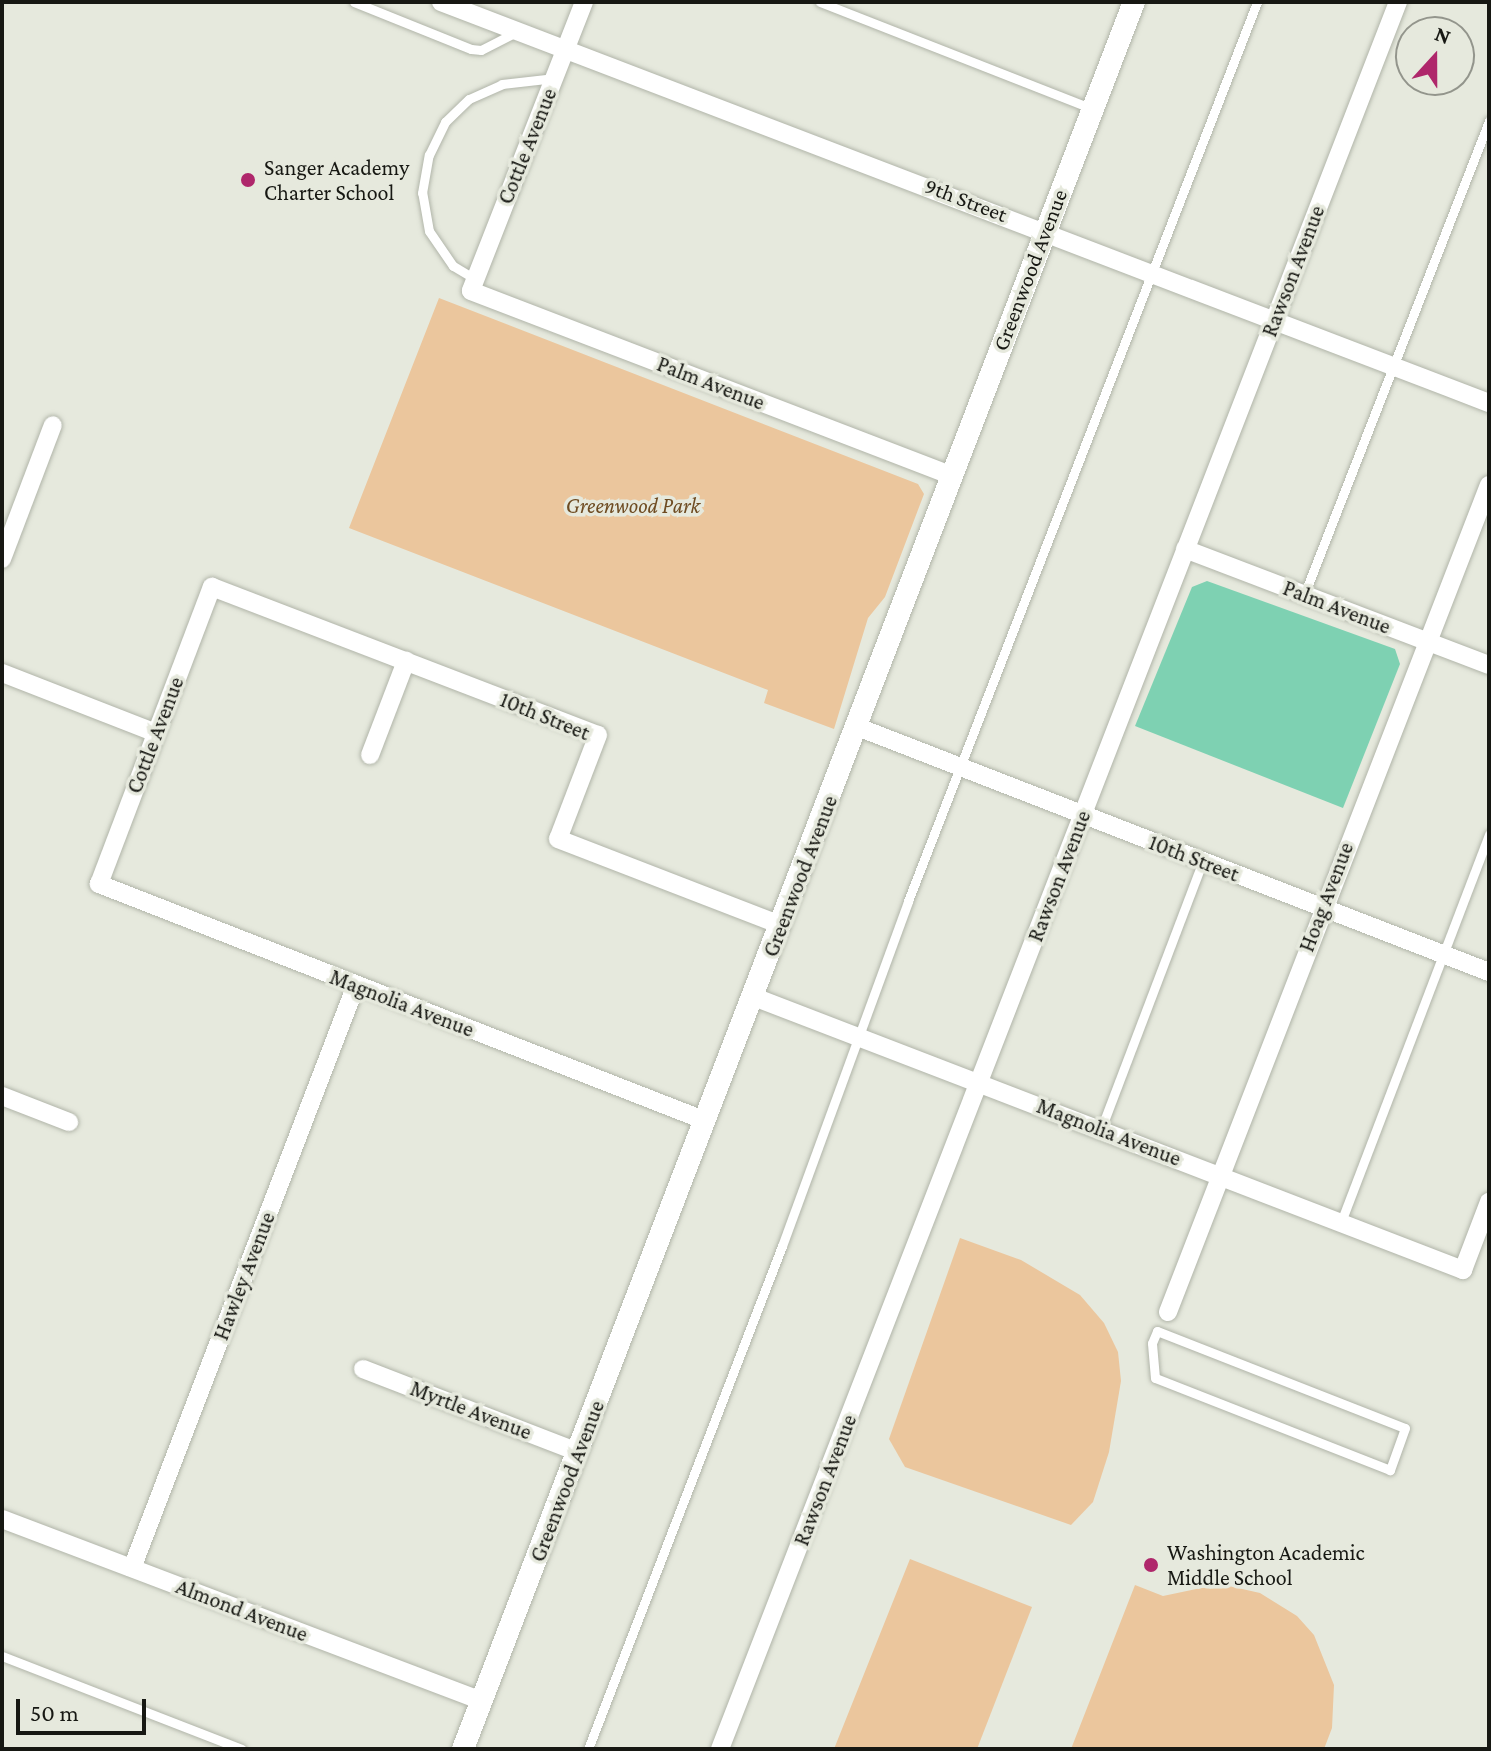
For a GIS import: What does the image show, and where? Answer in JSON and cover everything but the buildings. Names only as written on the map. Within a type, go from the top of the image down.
[{"type":"street","name":"9th Street","points":[[441,2],[1046,230],[1489,403]]},
{"type":"street","name":"Cottle Avenue","points":[[473,285],[584,2]]},
{"type":"street","name":"Greenwood Avenue","points":[[463,1749],[1134,2]]},
{"type":"street","name":"Rawson Avenue","points":[[720,1749],[1398,2]]},
{"type":"street","name":"Palm Avenue","points":[[473,285],[950,475]]},
{"type":"street","points":[[2,559],[53,425]]},
{"type":"street","name":"Hoag Avenue","points":[[1168,1312],[1322,908],[1489,485]]},
{"type":"street","points":[[2,505],[20,512]]},
{"type":"street","name":"Palm Avenue","points":[[1185,549],[1489,665]]},
{"type":"street","name":"Cottle Avenue","points":[[99,884],[212,587]]},
{"type":"street","name":"10th Street","points":[[212,587],[598,735],[558,839],[781,925]]},
{"type":"street","points":[[370,755],[406,661]]},
{"type":"street","points":[[2,673],[156,733]]},
{"type":"street","name":"10th Street","points":[[855,726],[1489,972]]},
{"type":"street","name":"Magnolia Avenue","points":[[99,884],[706,1121]]},
{"type":"street","name":"Hawley Avenue","points":[[132,1568],[356,985]]},
{"type":"street","name":"Magnolia Avenue","points":[[754,997],[1463,1270],[1489,1202]]},
{"type":"street","points":[[2,1096],[69,1122]]},
{"type":"street","name":"Myrtle Avenue","points":[[363,1369],[578,1452]]},
{"type":"street","name":"Almond Avenue","points":[[2,1519],[482,1701]]},
{"type":"lane","points":[[354,2],[471,49],[481,50],[517,31]]},
{"type":"lane","points":[[820,2],[1091,108]]},
{"type":"lane","points":[[588,1749],[860,1038],[960,767],[1257,2]]},
{"type":"lane","points":[[473,285],[453,266],[429,231],[422,193],[429,155],[445,122],[469,99],[502,84],[555,78]]},
{"type":"lane","points":[[1304,595],[1489,121]]},
{"type":"lane","points":[[1341,1222],[1489,834]]},
{"type":"lane","points":[[1101,1129],[1203,861]]},
{"type":"lane","points":[[1157,1331],[1405,1428],[1390,1470],[1155,1378],[1152,1343],[1157,1331],[1168,1312]]},
{"type":"lane","points":[[2,1656],[242,1749]]},
{"type":"green space","name":"Greenwood Park","points":[[439,298],[918,484],[924,494],[885,597],[868,618],[834,729],[764,703],[768,690],[349,528]]},
{"type":"green space","points":[[960,1238],[1021,1260],[1080,1295],[1104,1323],[1118,1352],[1121,1381],[1109,1452],[1093,1502],[1071,1525],[905,1467],[889,1439]]},
{"type":"green space","points":[[910,1559],[1032,1607],[977,1749],[834,1749]]},
{"type":"green space","points":[[1220,1584],[1260,1593],[1297,1616],[1314,1635],[1334,1685],[1332,1728],[1324,1749],[1071,1749],[1135,1585],[1163,1596]]},
{"type":"shaded area","points":[[1207,581],[1395,649],[1400,664],[1343,808],[1135,726],[1192,587]]},
{"type":"place","name":"Sanger Academy Charter School","points":[[248,180]]},
{"type":"place","name":"Washington Academic Middle School","points":[[1151,1565]]}]
